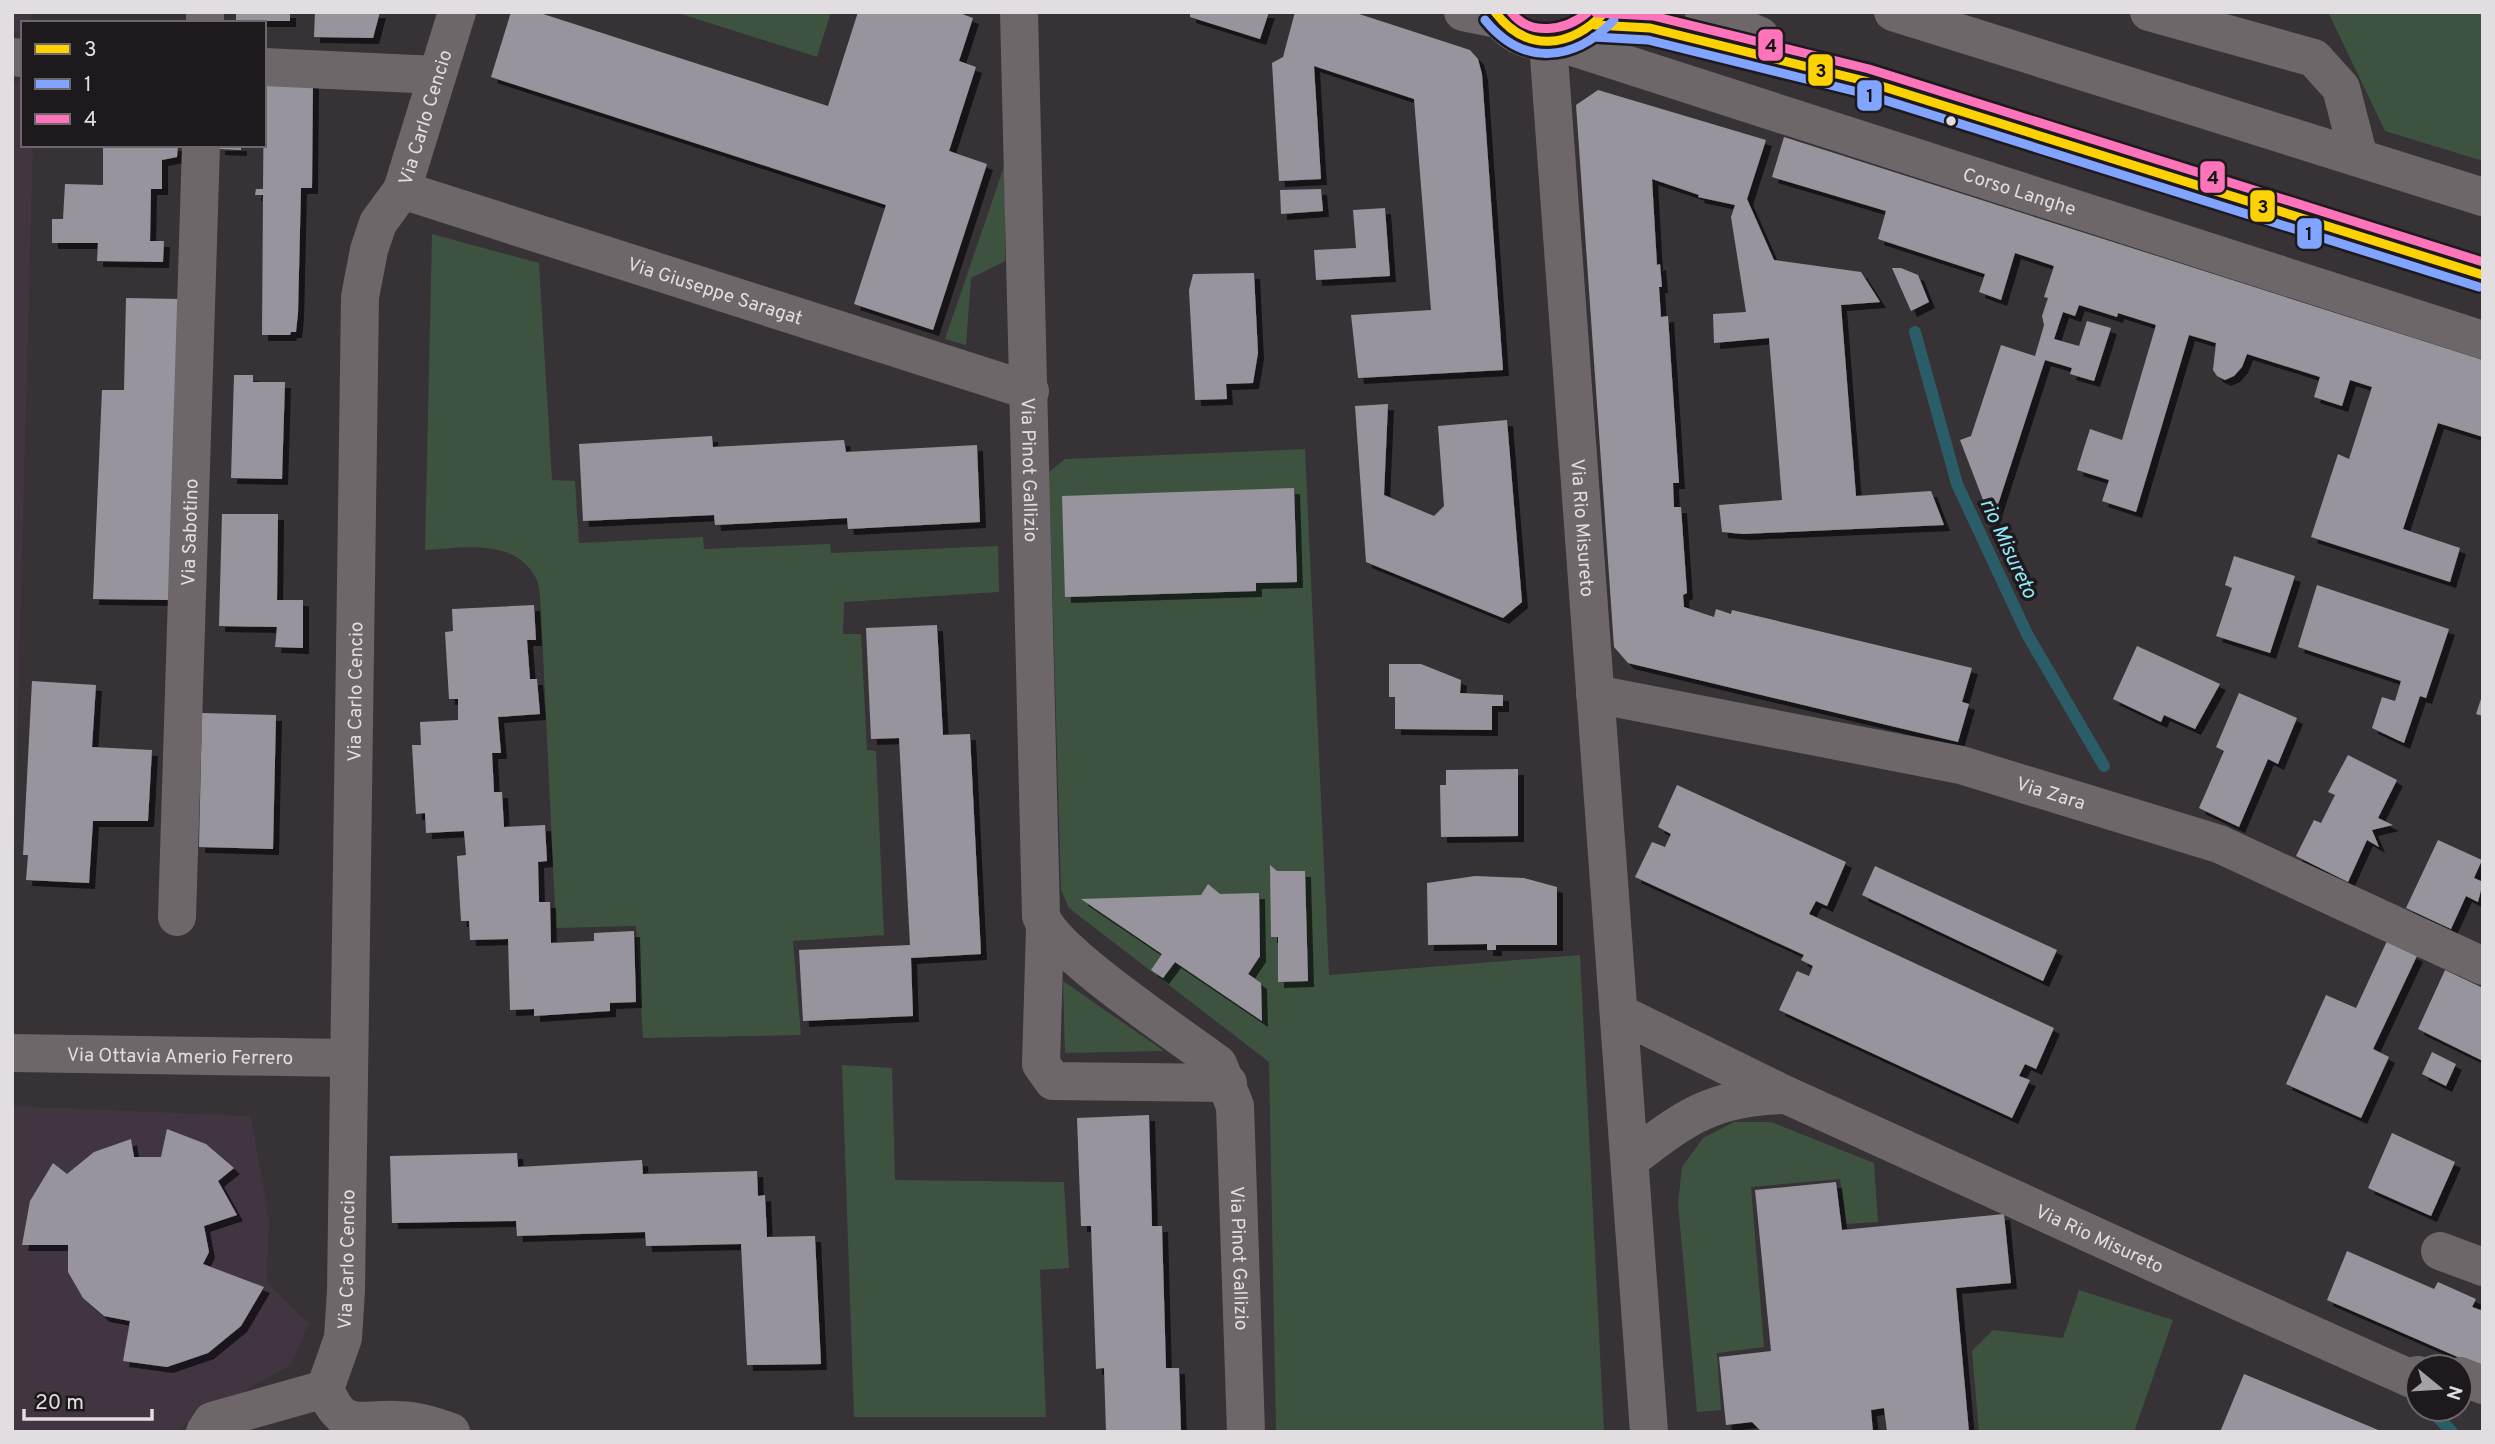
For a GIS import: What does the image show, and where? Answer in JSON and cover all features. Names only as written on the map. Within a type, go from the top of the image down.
[{"type":"main road","points":[[1704,12],[1865,80]]},
{"type":"main road","points":[[1485,14],[1530,40],[1553,43],[1578,37],[1600,19],[1650,28],[1865,80],[2483,275]]},
{"type":"street","name":"Via Carlo Cencio","points":[[325,1389],[343,1338],[360,297],[369,250],[378,223],[402,190],[457,12]]},
{"type":"street","name":"Via Pinot Gallizio","points":[[1020,12],[1041,916],[1045,928],[1041,1063],[1052,1081],[1228,1083]]},
{"type":"street","points":[[1893,12],[1976,24],[2359,158],[2483,197]]},
{"type":"street","points":[[2149,12],[2314,58],[2341,88],[2359,158]]},
{"type":"street","name":"Corso Langhe","points":[[1553,43],[2483,340]]},
{"type":"street","name":"Via Rio Misureto","points":[[1553,43],[1595,694],[1649,1432]]},
{"type":"street","points":[[266,67],[437,75]]},
{"type":"street","name":"Via Sabotino","points":[[177,918],[201,147]]},
{"type":"street","name":"Via Giuseppe Saragat","points":[[402,190],[1030,391]]},
{"type":"street","name":"Via Zara","points":[[1595,694],[1961,765],[2206,840],[2483,967]]},
{"type":"street","name":"Via Pinot Gallizio","points":[[1045,928],[1075,957],[1218,1064],[1228,1083],[1235,1106],[1246,1432]]},
{"type":"street","name":"Via Rio Misureto","points":[[1619,1013],[1786,1095],[2404,1363]]},
{"type":"street","name":"Via Ottavia Amerio Ferrero","points":[[12,1053],[347,1058]]},
{"type":"street","name":"Via Rio Misureto","points":[[1630,1160],[1678,1122],[1714,1104],[1760,1096],[1786,1095]]},
{"type":"street","points":[[2440,1251],[2483,1267]]},
{"type":"street","points":[[205,1432],[212,1421],[325,1389],[334,1409],[349,1419],[369,1423],[396,1419],[451,1432]]},
{"type":"shaded area","points":[[12,12],[31,12],[31,21],[21,21],[21,32],[12,31]]},
{"type":"shaded area","points":[[12,82],[21,83],[21,147],[33,147],[12,935]]},
{"type":"shaded area","points":[[12,1106],[251,1116],[269,1220],[267,1282],[309,1324],[291,1365],[172,1432],[12,1432]]},
{"type":"green space","points":[[675,12],[831,12],[817,57]]},
{"type":"green space","points":[[2328,12],[2483,12],[2483,161],[2385,131]]},
{"type":"green space","points":[[1005,164],[1005,261],[971,278],[966,345],[945,339]]},
{"type":"green space","points":[[432,234],[539,263],[552,480],[575,481],[579,543],[703,537],[704,549],[830,544],[831,553],[998,546],[999,592],[844,602],[843,634],[861,634],[867,750],[876,751],[884,935],[793,941],[801,1035],[643,1038],[636,926],[556,928],[541,611],[536,578],[515,556],[501,551],[471,547],[425,550]]},
{"type":"green space","points":[[1305,449],[1329,975],[1580,955],[1604,1432],[1276,1432],[1269,1062],[1069,908],[1061,890],[1049,472],[1065,459]]},
{"type":"green space","points":[[1063,981],[1164,1051],[1065,1053]]},
{"type":"green space","points":[[842,1065],[892,1068],[895,1180],[1064,1182],[1069,1268],[1040,1270],[1046,1417],[854,1417]]},
{"type":"green space","points":[[1734,1122],[1771,1122],[1874,1163],[1878,1222],[1846,1224],[1840,1179],[1751,1187],[1764,1347],[1717,1353],[1721,1410],[1697,1412],[1678,1203],[1682,1167],[1703,1138]]},
{"type":"green space","points":[[2079,1290],[2173,1320],[2134,1432],[1979,1432],[1972,1351],[1993,1330],[2063,1338]]},
{"type":"building","points":[[236,12],[290,12],[290,21],[236,21]]},
{"type":"building","points":[[315,12],[380,12],[373,38],[314,37]]},
{"type":"building","points":[[511,12],[537,12],[828,106],[858,12],[957,12],[973,18],[959,61],[976,67],[949,151],[987,164],[933,330],[854,304],[886,205],[491,77]]},
{"type":"building","points":[[1190,12],[1269,12],[1260,39],[1190,17]]},
{"type":"building","points":[[1295,12],[1353,12],[1470,50],[1478,59],[1482,74],[1503,370],[1358,378],[1351,315],[1431,310],[1414,99],[1314,66],[1321,179],[1279,181],[1272,63],[1283,57]]},
{"type":"building","points":[[266,80],[313,81],[312,188],[301,188],[298,313],[296,332],[291,332],[290,335],[262,335],[263,195],[255,195],[256,189],[263,189]]},
{"type":"building","points":[[1598,90],[1766,140],[1747,199],[1774,260],[1861,272],[1880,302],[1841,305],[1856,496],[1931,491],[1944,525],[1743,534],[1722,532],[1719,505],[1782,500],[1769,338],[1714,343],[1713,314],[1746,312],[1731,217],[1735,205],[1698,197],[1699,195],[1652,179],[1657,265],[1660,264],[1662,287],[1659,287],[1661,317],[1668,316],[1679,483],[1673,483],[1674,507],[1681,507],[1687,593],[1683,595],[1684,607],[1714,617],[1716,609],[1731,614],[1732,610],[1972,668],[1962,702],[1969,704],[1958,742],[1628,663],[1614,647],[1576,105]]},
{"type":"building","points":[[1784,137],[2483,360],[2483,437],[2438,423],[2403,529],[2460,548],[2450,582],[2311,537],[2338,454],[2349,459],[2372,387],[2350,380],[2342,406],[2314,397],[2320,377],[2247,354],[2242,367],[2234,376],[2225,380],[2213,370],[2216,343],[2189,335],[2136,512],[2102,501],[2109,480],[2077,470],[2090,429],[2122,440],[2156,325],[2079,305],[2075,316],[2063,312],[2054,339],[2079,346],[2087,321],[2111,328],[2094,381],[2070,374],[2072,368],[2045,360],[1992,523],[1960,440],[1971,436],[2001,345],[2035,356],[2044,325],[2042,316],[2048,298],[2044,297],[2054,266],[2015,253],[2001,300],[1979,292],[1985,274],[1878,239],[1886,211],[1772,177]]},
{"type":"building","points":[[103,147],[178,147],[177,157],[162,160],[162,189],[151,189],[150,241],[164,241],[163,262],[97,261],[98,243],[52,243],[52,219],[63,219],[65,184],[103,185]]},
{"type":"building","points":[[219,147],[241,147],[241,150]]},
{"type":"building","points":[[1321,189],[1323,211],[1281,214],[1280,190]]},
{"type":"building","points":[[1385,208],[1390,276],[1316,280],[1314,250],[1356,248],[1353,210]]},
{"type":"building","points":[[1892,268],[1901,268],[1918,275],[1929,302],[1911,311]]},
{"type":"building","points":[[1254,273],[1258,353],[1253,383],[1226,384],[1227,399],[1195,400],[1189,290],[1193,274]]},
{"type":"building","points":[[126,298],[180,299],[169,600],[93,599],[102,390],[124,390]]},
{"type":"building","points":[[234,375],[253,375],[253,382],[285,382],[282,479],[231,478]]},
{"type":"building","points":[[1388,404],[1384,495],[1434,516],[1444,506],[1438,426],[1507,420],[1522,602],[1503,618],[1366,562],[1355,406]]},
{"type":"building","points":[[712,436],[713,447],[844,440],[846,452],[977,445],[980,522],[848,529],[847,518],[715,525],[714,515],[583,521],[579,444]]},
{"type":"building","points":[[1294,488],[1297,582],[1256,583],[1256,591],[1065,597],[1062,496]]},
{"type":"building","points":[[222,514],[278,514],[277,600],[303,600],[303,648],[275,647],[277,627],[219,626]]},
{"type":"building","points":[[2234,556],[2295,576],[2270,653],[2216,636],[2232,588],[2225,585]]},
{"type":"building","points":[[2317,585],[2449,629],[2426,698],[2420,696],[2404,743],[2372,728],[2382,697],[2395,701],[2401,681],[2298,647]]},
{"type":"building","points":[[534,605],[536,640],[527,640],[530,679],[537,679],[540,714],[498,717],[501,753],[492,753],[494,792],[502,792],[504,827],[545,825],[547,861],[538,862],[539,902],[550,902],[551,943],[594,941],[594,933],[634,931],[636,1002],[610,1003],[610,1011],[534,1016],[534,1009],[510,1010],[508,939],[470,940],[469,921],[461,921],[457,856],[466,855],[464,831],[426,833],[425,813],[416,814],[412,745],[421,745],[420,722],[458,720],[458,699],[449,699],[445,632],[453,631],[452,609]]},
{"type":"building","points":[[937,625],[943,735],[970,734],[981,954],[911,958],[913,1016],[803,1021],[799,950],[910,945],[899,738],[871,739],[866,628]]},
{"type":"building","points":[[2137,646],[2220,684],[2195,729],[2164,715],[2161,722],[2113,699]]},
{"type":"building","points":[[1389,664],[1421,664],[1461,680],[1460,693],[1503,695],[1503,706],[1492,706],[1492,730],[1395,729],[1395,697],[1389,697]]},
{"type":"building","points":[[32,681],[96,685],[92,747],[152,750],[148,821],[93,821],[89,883],[26,880],[28,855],[23,855]]},
{"type":"building","points":[[2239,693],[2297,718],[2278,764],[2268,759],[2239,827],[2199,808],[2224,751],[2216,747]]},
{"type":"building","points":[[2483,696],[2483,716],[2476,714]]},
{"type":"building","points":[[202,713],[276,715],[273,849],[199,847]]},
{"type":"building","points":[[2348,755],[2397,780],[2378,818],[2393,825],[2372,830],[2379,847],[2367,840],[2348,882],[2296,856],[2314,820],[2321,823],[2335,795],[2328,792]]},
{"type":"building","points":[[1518,769],[1518,836],[1441,837],[1440,785],[1446,785],[1446,770]]},
{"type":"building","points":[[1677,785],[1846,862],[1827,906],[1816,901],[1809,914],[2054,1028],[2036,1069],[2025,1064],[2019,1076],[2030,1080],[2012,1118],[1779,1010],[1797,971],[1809,976],[1813,966],[1801,960],[1804,955],[1635,877],[1652,842],[1665,847],[1671,834],[1658,827]]},
{"type":"building","points":[[2438,840],[2482,860],[2474,878],[2483,882],[2478,902],[2466,896],[2451,929],[2406,908]]},
{"type":"building","points":[[1270,865],[1277,871],[1305,871],[1308,981],[1278,982],[1278,937],[1271,937]]},
{"type":"building","points":[[1875,866],[2057,950],[2043,981],[1862,895]]},
{"type":"building","points":[[1475,876],[1524,878],[1557,887],[1557,945],[1496,945],[1496,950],[1487,950],[1487,944],[1428,945],[1427,883]]},
{"type":"building","points":[[1208,884],[1220,894],[1259,893],[1260,956],[1248,974],[1261,983],[1262,1021],[1175,962],[1163,978],[1151,970],[1162,954],[1081,899],[1201,895]]},
{"type":"building","points":[[2387,941],[2417,956],[2373,1049],[2389,1057],[2361,1118],[2286,1084],[2326,995],[2356,1008]]},
{"type":"building","points":[[2445,970],[2483,988],[2483,1061],[2418,1029]]},
{"type":"building","points":[[2432,1052],[2456,1064],[2446,1086],[2422,1074]]},
{"type":"building","points":[[1149,1115],[1152,1226],[1162,1226],[1166,1368],[1179,1368],[1181,1432],[1106,1432],[1104,1368],[1096,1369],[1091,1226],[1081,1226],[1077,1118]]},
{"type":"building","points":[[167,1129],[206,1144],[234,1168],[218,1181],[237,1215],[204,1226],[209,1252],[203,1264],[264,1287],[241,1326],[208,1353],[167,1367],[123,1361],[130,1321],[104,1316],[83,1298],[68,1272],[68,1245],[22,1245],[30,1201],[53,1163],[67,1174],[94,1152],[131,1139],[134,1157],[161,1157]]},
{"type":"building","points":[[2392,1133],[2455,1162],[2431,1216],[2368,1188]]},
{"type":"building","points":[[517,1153],[518,1167],[642,1160],[643,1174],[757,1171],[758,1196],[765,1195],[767,1237],[815,1236],[821,1364],[747,1365],[741,1244],[646,1246],[645,1232],[517,1236],[516,1221],[392,1223],[390,1156]]},
{"type":"building","points":[[1836,1182],[1842,1230],[2004,1214],[2011,1283],[1956,1288],[1969,1432],[1887,1432],[1884,1408],[1871,1410],[1873,1432],[1762,1432],[1752,1422],[1726,1425],[1719,1357],[1771,1351],[1755,1190]]},
{"type":"building","points":[[2347,1251],[2434,1289],[2438,1282],[2476,1299],[2472,1307],[2483,1311],[2483,1368],[2474,1364],[2474,1353],[2449,1353],[2327,1300]]},
{"type":"building","points":[[2244,1374],[2383,1432],[2220,1432]]},
{"type":"waterway","name":"rio Misureto","points":[[1915,332],[1957,484],[2027,634],[2104,766]]},
{"type":"waterway","points":[[2443,1423],[2452,1432]]},
{"type":"transit line","name":"3","points":[[1495,12],[1521,35],[1549,41],[1578,33],[1605,12]]},
{"type":"transit line","name":"4","points":[[1511,12],[1528,25],[1548,29],[1569,24],[1588,12]]},
{"type":"transit line","name":"4","points":[[1596,13],[1653,16],[1869,69],[2483,262]]},
{"type":"transit line","name":"1","points":[[1485,20],[1516,46],[1532,52],[1549,53],[1566,51],[1582,44],[1599,34],[1614,20]]},
{"type":"transit line","name":"3","points":[[1595,25],[1650,28],[1865,81],[2483,275]]},
{"type":"transit line","name":"1","points":[[1594,37],[1648,40],[1862,93],[2479,287]]}]
